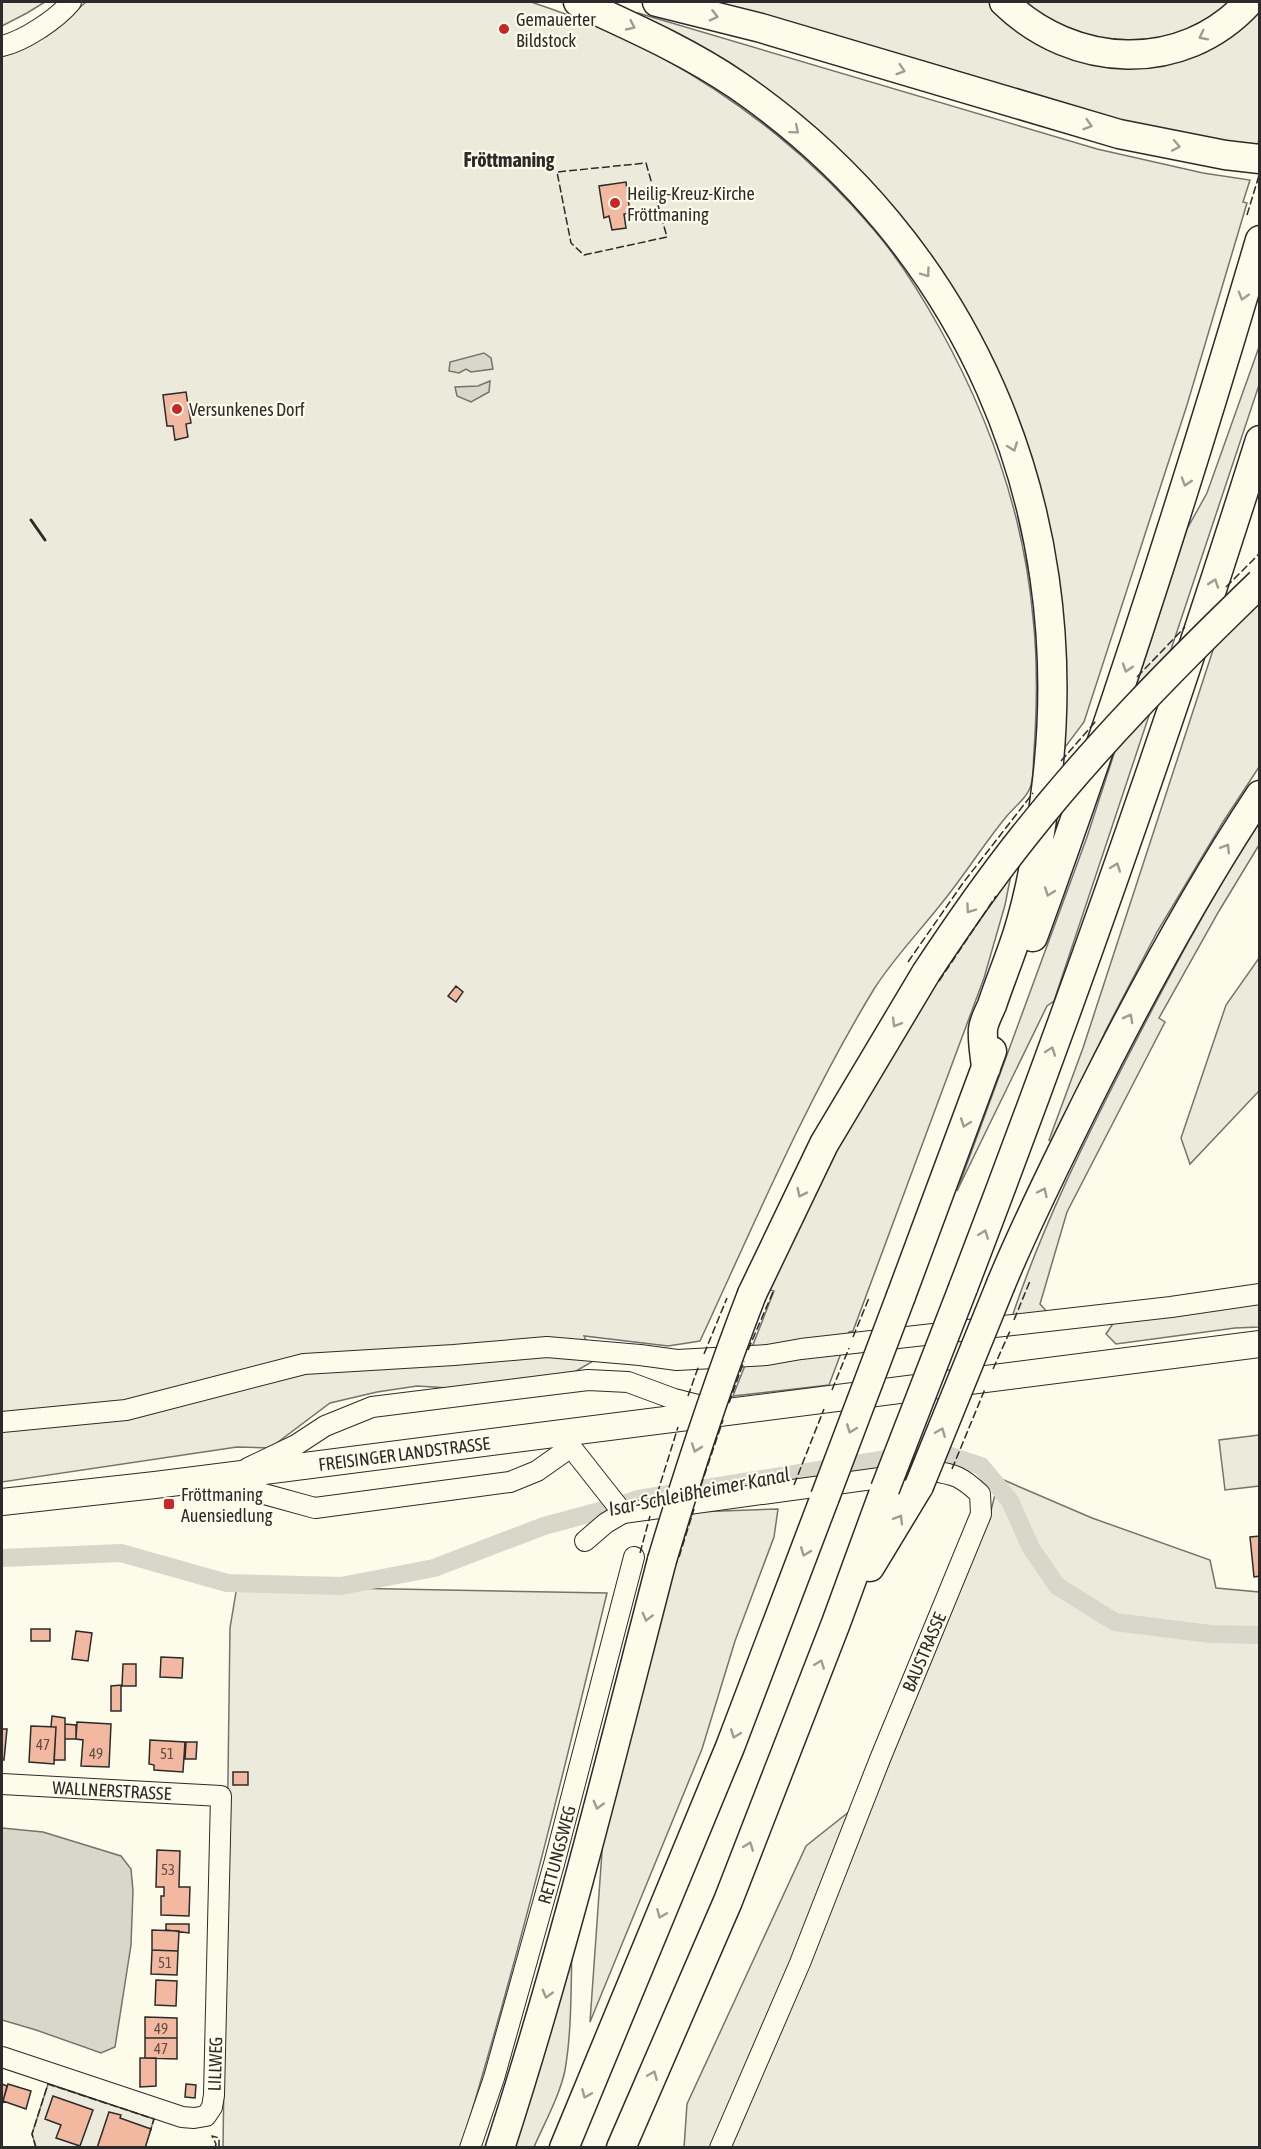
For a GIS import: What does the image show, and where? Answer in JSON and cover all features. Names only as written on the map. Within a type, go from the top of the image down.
[{"type":"highway","points":[[578,2],[693,58],[737,85],[779,117],[843,173],[874,206],[938,290],[963,333],[1002,416],[1025,483],[1041,548],[1052,625],[1053,718],[1039,846],[1018,932],[983,1029],[986,1068]]},
{"type":"highway","points":[[657,2],[761,28],[1119,134],[1225,155],[1260,159]]},
{"type":"highway","points":[[1004,2],[1033,26],[1059,40],[1085,50],[1117,55],[1140,55],[1188,43],[1239,13],[1249,2]]},
{"type":"highway","points":[[564,2148],[730,1747],[986,1068],[1129,663],[1260,240]]},
{"type":"highway","points":[[621,2148],[728,1900],[1022,1134],[1148,777],[1260,440]]},
{"type":"highway","points":[[500,2148],[542,2011],[662,1560],[692,1461],[752,1294],[824,1144],[926,973],[1010,854],[1079,770],[1130,713],[1260,583]]},
{"type":"highway","points":[[836,1623],[919,1486],[1001,1284],[1059,1158],[1128,1019],[1191,904],[1260,795]]},
{"type":"main road","name":"FREISINGER LANDSTRASSE","points":[[2,1502],[235,1474],[572,1439],[725,1412],[1260,1344]]},
{"type":"street","points":[[2,46],[34,32],[71,2]]},
{"type":"street","points":[[2,1422],[126,1410],[304,1364],[547,1347],[677,1360],[767,1355],[801,1349],[1171,1307],[1260,1294]]},
{"type":"street","points":[[235,1474],[296,1444],[325,1426],[372,1407],[566,1382],[588,1380],[628,1382],[674,1399],[725,1412]]},
{"type":"street","points":[[205,1478],[315,1508],[510,1482],[537,1472],[572,1439],[600,1485],[621,1511]]},
{"type":"street","name":"BAUSTRASSE","points":[[585,1541],[621,1511],[931,1471],[953,1474],[964,1479],[980,1494],[981,1514],[880,1759],[800,1963],[720,2148]]},
{"type":"street","name":"RETTUNGSWEG","points":[[470,2148],[494,2078],[554,1864],[634,1557]]},
{"type":"street","name":"WALLNERSTRASSE","points":[[2,1784],[221,1796]]},
{"type":"street","name":"LILLWEG","points":[[2,2057],[182,2117],[206,2116],[212,2107],[214,2095],[221,1796]]},
{"type":"shaded area","points":[[2,2],[45,2],[2,26]]},
{"type":"shaded area","points":[[86,2],[531,2],[598,26],[661,57],[720,93],[776,134],[828,180],[901,264],[932,314],[957,361],[988,431],[1012,504],[1022,542],[1028,580],[1035,635],[1036,668],[1033,777],[1027,794],[1009,813],[949,893],[889,967],[849,1031],[782,1162],[700,1341],[668,1346],[584,1336],[595,1360],[571,1374],[482,1390],[417,1386],[377,1392],[330,1403],[270,1448],[237,1447],[2,1482],[2,55],[47,36]]},
{"type":"shaded area","points":[[708,2],[992,2],[1107,64],[1259,7],[1259,139],[1257,149],[1136,127]]},
{"type":"shaded area","points":[[1020,2],[1230,2],[1214,16],[1175,34],[1130,42],[1108,41],[1066,31],[1048,22]]},
{"type":"shaded area","points":[[638,13],[1097,149],[1203,173],[1250,180],[1243,202],[1247,203],[1187,405],[1084,722],[1057,758],[1046,541],[915,247],[633,15]]},
{"type":"shaded area","points":[[1259,347],[1259,385],[1054,1001],[1047,1006],[957,1191],[1087,837],[1187,529],[1207,493]]},
{"type":"shaded area","points":[[484,353],[491,358],[493,369],[471,372],[466,369],[459,373],[449,371],[450,362]]},
{"type":"shaded area","points":[[490,381],[489,392],[471,402],[457,396],[455,387],[478,386]]},
{"type":"shaded area","points":[[1259,602],[1259,767],[1157,932],[1106,1030],[1067,1112],[1056,1142],[1049,1140],[1083,1048],[1214,647]]},
{"type":"shaded area","points":[[1259,823],[1259,845],[1159,1018],[1165,1022],[1067,1212],[1040,1304],[1049,1314],[1012,1317],[1049,1220],[1108,1095],[1188,942]]},
{"type":"shaded area","points":[[1011,875],[1005,905],[984,978],[853,1331],[849,1332],[829,1385],[733,1396],[774,1291],[766,1289],[854,1110],[972,928]]},
{"type":"shaded area","points":[[1259,958],[1259,1091],[1190,1164],[1181,1138],[1226,1005]]},
{"type":"shaded area","points":[[1259,1304],[1259,1327],[1235,1328],[1116,1344],[1106,1334],[1114,1322]]},
{"type":"shaded area","points":[[1259,1435],[1259,1486],[1225,1490],[1219,1440]]},
{"type":"shaded area","points":[[999,1478],[1092,1518],[1210,1560],[1216,1588],[1259,1592],[1259,2147],[684,2148],[687,2104],[806,1846],[875,1791],[989,1519]]},
{"type":"shaded area","points":[[778,1509],[774,1537],[735,1641],[702,1749],[590,2022],[604,1823],[672,1562],[693,1512]]},
{"type":"shaded area","points":[[237,1586],[607,1593],[520,1940],[461,2147],[223,2148],[230,1628]]},
{"type":"shaded area","points":[[2,1828],[43,1832],[121,1856],[131,1869],[133,1891],[131,1945],[115,2047],[101,2053],[2,2020]]},
{"type":"shaded area","points":[[572,1941],[570,2023],[563,2080],[534,2147],[510,2148]]},
{"type":"shaded area","points":[[48,2084],[154,2119],[145,2147],[36,2147],[32,2134]]},
{"type":"building","name":"Heilig-Kreuz-Kirche Fröttmaning","points":[[626,182],[630,213],[624,214],[626,228],[612,230],[609,216],[604,218],[599,186]]},
{"type":"building","name":"Versunkenes Dorf","points":[[186,392],[191,423],[186,424],[188,437],[175,440],[173,426],[167,426],[163,395]]},
{"type":"building","points":[[456,986],[463,992],[456,1002],[448,996]]},
{"type":"building","points":[[1260,1536],[1260,1576],[1254,1577],[1250,1537]]},
{"type":"building","points":[[31,1629],[50,1629],[50,1641],[31,1641]]},
{"type":"building","points":[[76,1631],[92,1633],[88,1661],[72,1659]]},
{"type":"building","points":[[161,1657],[183,1658],[182,1678],[160,1677]]},
{"type":"building","points":[[123,1664],[136,1664],[136,1686],[122,1686]]},
{"type":"building","points":[[121,1685],[121,1711],[111,1711],[111,1686]]},
{"type":"building","points":[[52,1716],[65,1718],[65,1760],[54,1760],[56,1727],[51,1727]]},
{"type":"building","points":[[77,1722],[111,1724],[109,1767],[81,1766],[83,1740],[76,1739]]},
{"type":"building","points":[[65,1724],[76,1725],[76,1739],[65,1739]]},
{"type":"building","points":[[31,1726],[56,1727],[54,1764],[29,1762]]},
{"type":"building","points":[[2,1729],[7,1729],[4,1760],[2,1760]]},
{"type":"building","points":[[150,1740],[185,1742],[183,1772],[154,1770],[154,1765],[149,1764]]},
{"type":"building","points":[[186,1742],[197,1742],[196,1759],[185,1759]]},
{"type":"building","points":[[233,1772],[248,1772],[248,1785],[233,1785]]},
{"type":"building","points":[[157,1850],[180,1851],[179,1887],[190,1887],[189,1916],[161,1915],[161,1896],[164,1896],[164,1887],[156,1887]]},
{"type":"building","points":[[166,1924],[189,1924],[189,1933],[166,1930]]},
{"type":"building","points":[[152,1930],[179,1931],[178,1951],[152,1950]]},
{"type":"building","points":[[152,1950],[178,1951],[177,1975],[151,1974]]},
{"type":"building","points":[[156,1980],[177,1981],[176,2006],[155,2005]]},
{"type":"building","points":[[145,2017],[177,2018],[177,2038],[145,2038]]},
{"type":"building","points":[[145,2038],[177,2038],[177,2059],[145,2058]]},
{"type":"building","points":[[140,2058],[156,2058],[156,2086],[140,2087]]},
{"type":"building","points":[[2,2084],[7,2086],[2,2105]]},
{"type":"building","points":[[8,2084],[31,2091],[26,2109],[3,2101]]},
{"type":"building","points":[[186,2084],[196,2085],[195,2098],[185,2097]]},
{"type":"building","points":[[53,2096],[93,2110],[80,2146],[56,2138],[61,2125],[45,2119]]},
{"type":"building","points":[[109,2112],[151,2129],[145,2148],[97,2148]]},
{"type":"waterway","name":"Isar-Schleißheimer Kanal","points":[[2,1558],[121,1553],[227,1583],[341,1586],[434,1568],[544,1526],[638,1499],[936,1451],[981,1466],[1010,1501],[1031,1548],[1057,1586],[1115,1622],[1210,1634],[1260,1635]]},
{"type":"fence","points":[[646,163],[667,237],[584,255],[571,243],[557,172],[646,163]]},
{"type":"fence","points":[[1247,215],[1260,172]]},
{"type":"fence","points":[[1226,587],[1260,553]]},
{"type":"fence","points":[[1137,677],[1185,627]]},
{"type":"fence","points":[[1061,761],[1096,721]]},
{"type":"fence","points":[[908,962],[963,883],[1033,793]]},
{"type":"fence","points":[[939,981],[996,896]]},
{"type":"fence","points":[[1014,1320],[1030,1281]]},
{"type":"fence","points":[[748,1350],[773,1292]]},
{"type":"fence","points":[[704,1354],[727,1298]]},
{"type":"fence","points":[[853,1337],[869,1298]]},
{"type":"fence","points":[[993,1369],[1010,1331]]},
{"type":"fence","points":[[832,1390],[849,1348]]},
{"type":"fence","points":[[729,1403],[744,1361]]},
{"type":"fence","points":[[688,1396],[699,1365]]},
{"type":"fence","points":[[952,1469],[985,1389]]},
{"type":"fence","points":[[794,1485],[824,1409]]},
{"type":"fence","points":[[697,1497],[723,1420]]},
{"type":"fence","points":[[654,1504],[678,1427]]},
{"type":"fence","points":[[679,1557],[694,1509]]},
{"type":"fence","points":[[640,1553],[650,1516]]},
{"type":"fence","points":[[36,2148],[32,2134],[48,2084],[154,2119],[150,2132]]},
{"type":"fence","points":[[215,2148],[216,2144],[212,2136],[219,2138],[219,2148]]},
{"type":"wall","points":[[31,520],[45,540]]},
{"type":"place","name":"Gemauerter Bildstock","points":[[504,29]]},
{"type":"place","name":"Heilig-Kreuz-Kirche Fröttmaning","points":[[615,203]]},
{"type":"place","name":"Versunkenes Dorf","points":[[177,409]]},
{"type":"place","name":"Fröttmaning Auensiedlung","points":[[169,1504]]},
{"type":"district","name":"Fröttmaning","points":[[509,159]]}]
